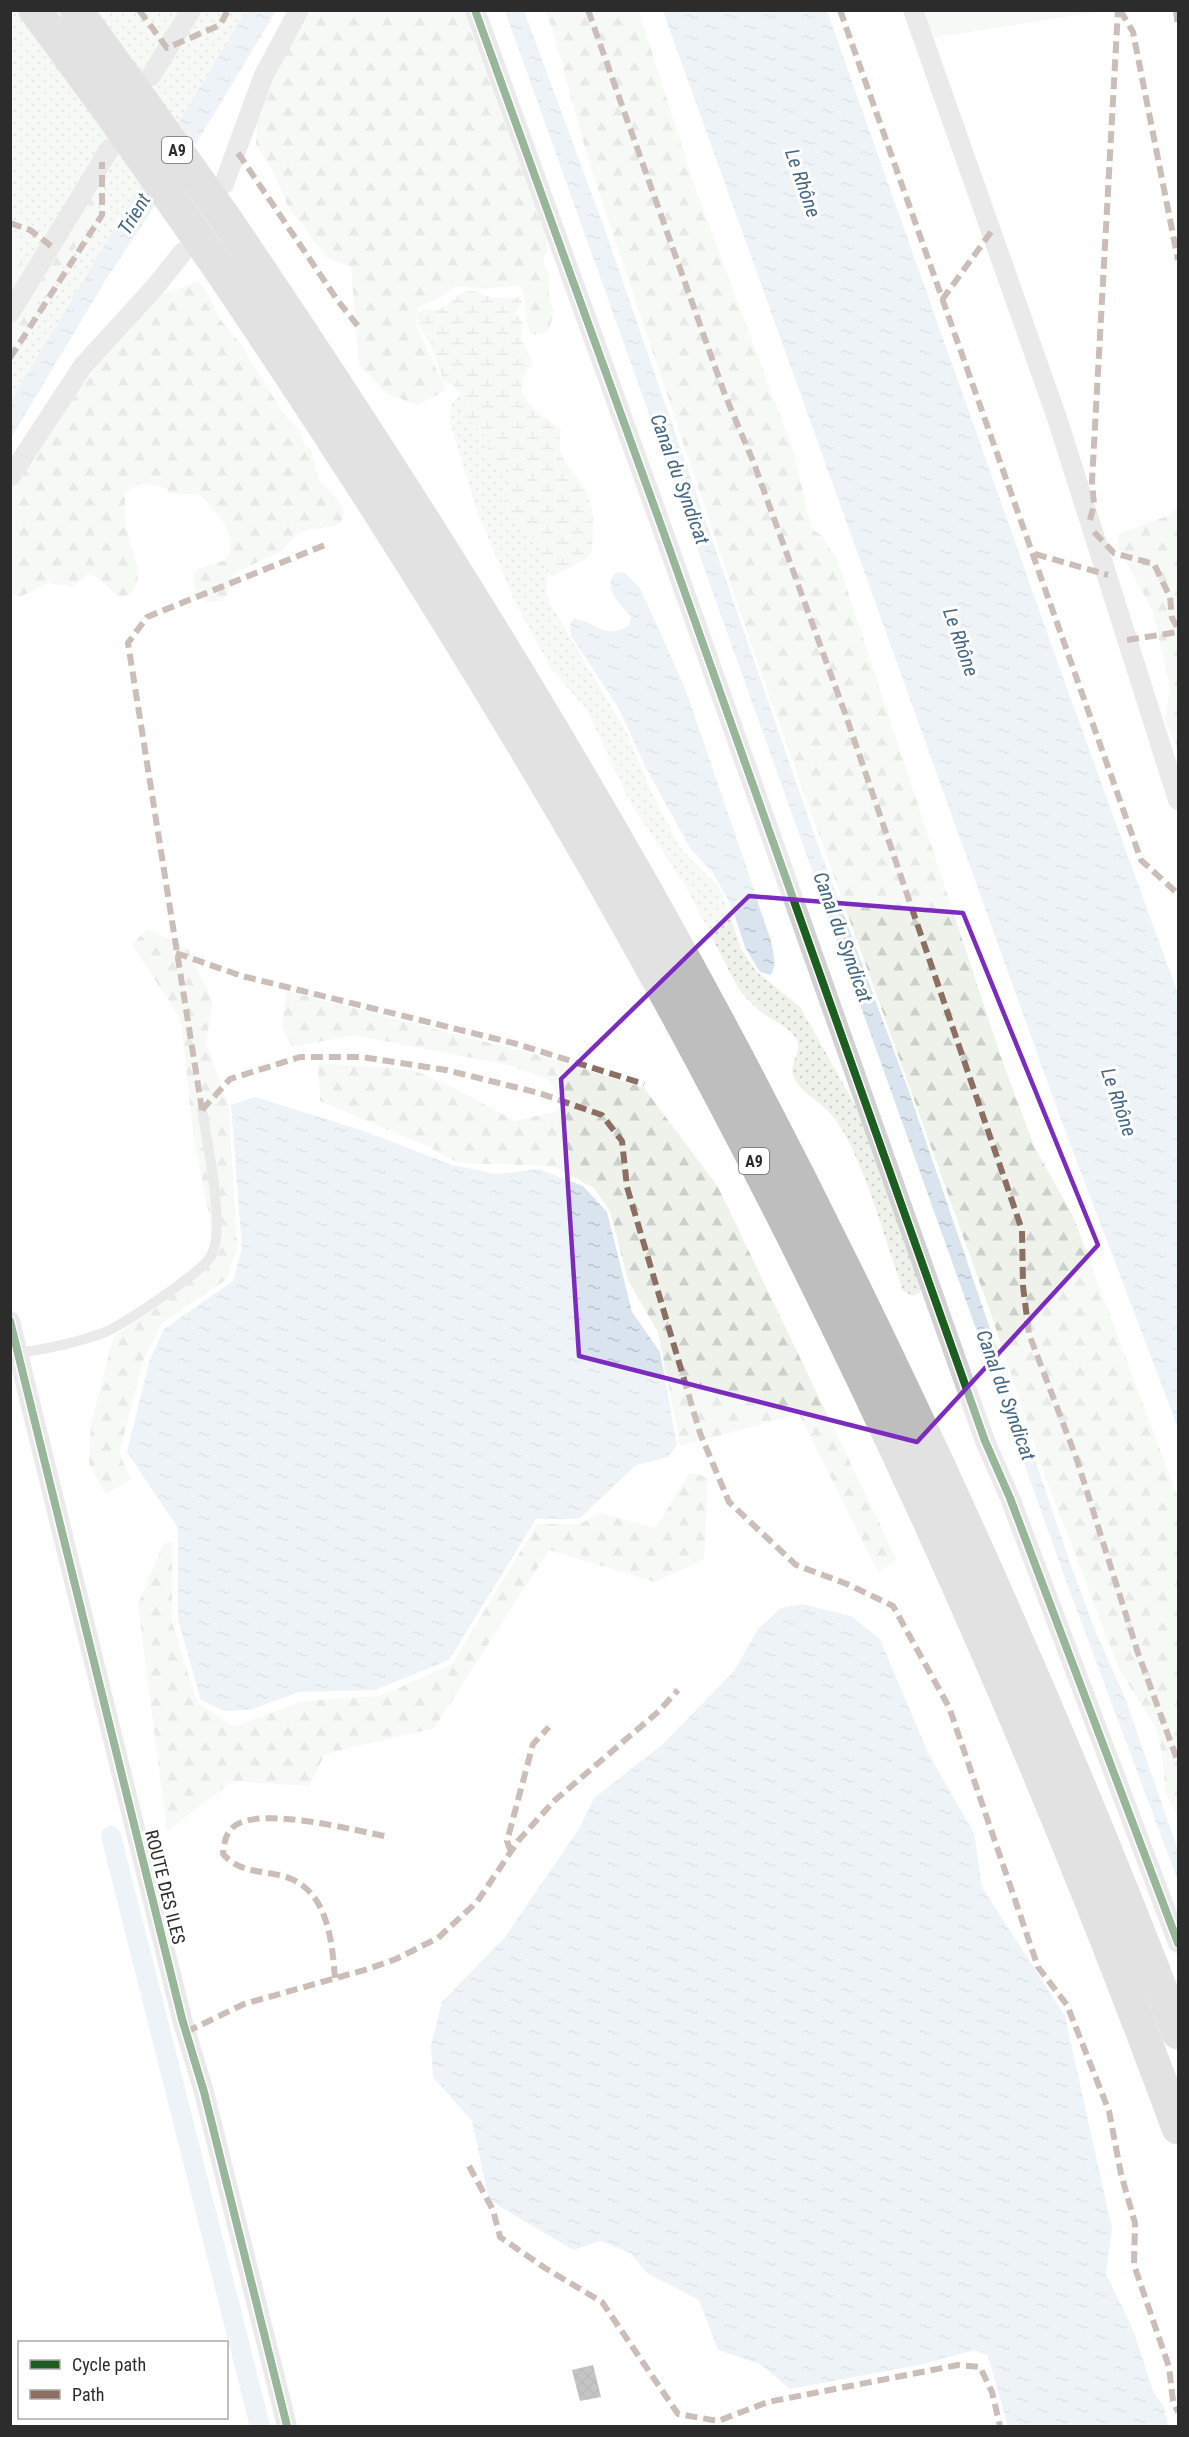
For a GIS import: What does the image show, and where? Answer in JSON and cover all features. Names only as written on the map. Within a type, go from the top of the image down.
[{"type":"highway","name":"A9","points":[[35,10],[109,111],[196,254],[359,479],[490,689],[607,889],[763,1178],[865,1383],[1003,1686],[1100,1922],[1179,2128]]},
{"type":"highway","name":"A9","points":[[76,10],[139,78],[227,221],[357,415],[501,644],[629,862],[735,1053],[891,1361],[990,1576],[1091,1811],[1179,2033]]},
{"type":"street","points":[[139,78],[191,10]]},
{"type":"street","points":[[224,184],[264,75],[299,10]]},
{"type":"street","points":[[476,10],[985,1441],[1010,1498],[1179,1943]]},
{"type":"street","points":[[913,10],[1057,417],[1179,801]]},
{"type":"street","points":[[10,313],[109,150]]},
{"type":"street","points":[[10,477],[82,366],[155,287],[196,254]]},
{"type":"street","name":"ROUTE DES ILES","points":[[10,1321],[14,1353],[182,2019],[204,2092],[287,2427]]},
{"type":"lane","points":[[14,1353],[54,1348],[106,1332],[180,1284],[211,1256],[216,1229],[213,1184],[201,1110]]},
{"type":"highlighted area","points":[[749,896],[963,913],[1098,1245],[917,1442],[579,1356],[561,1079]]},
{"type":"green space","points":[[11,11],[263,11],[11,419]]},
{"type":"green space","points":[[311,11],[467,11],[545,231],[548,249],[543,259],[549,274],[549,299],[554,311],[549,331],[531,335],[521,285],[481,289],[455,286],[444,296],[418,307],[416,326],[446,390],[418,405],[387,394],[359,365],[351,267],[327,258],[288,206],[273,171],[256,144],[257,121],[280,64]]},
{"type":"green space","points":[[545,11],[639,11],[693,182],[793,450],[812,529],[821,535],[837,559],[1002,1060],[1034,1146],[1073,1216],[1178,1498],[1178,1818],[1166,1794],[1162,1753],[1155,1726],[1119,1669],[1045,1476],[992,1317],[750,642],[588,159],[552,28]]},
{"type":"green space","points":[[921,11],[1104,11],[931,38]]},
{"type":"green space","points":[[100,176],[97,212],[48,291],[35,305],[27,326],[11,350],[11,234],[19,246],[24,272]]},
{"type":"green space","points":[[199,282],[206,290],[220,319],[240,343],[283,413],[299,429],[304,444],[311,450],[318,479],[339,501],[344,513],[341,524],[300,532],[280,552],[234,573],[228,594],[222,601],[207,602],[194,589],[194,573],[203,567],[226,560],[230,551],[229,533],[219,516],[199,494],[171,494],[165,488],[141,483],[125,493],[125,524],[137,565],[138,582],[129,595],[119,597],[101,581],[88,574],[73,587],[48,583],[20,597],[11,594],[10,482],[98,365],[132,328],[154,297]]},
{"type":"green space","points":[[467,291],[476,291],[492,298],[518,297],[522,301],[515,314],[522,322],[521,339],[533,363],[523,379],[523,395],[533,408],[561,428],[559,440],[562,457],[581,482],[589,498],[593,521],[592,552],[586,559],[554,576],[548,573],[538,543],[504,512],[502,507],[512,482],[512,472],[491,461],[487,455],[489,440],[463,415],[466,402],[453,385],[443,381],[430,342],[418,324],[418,312],[424,309],[442,308]]},
{"type":"green space","points":[[460,394],[466,402],[463,415],[489,440],[491,461],[513,472],[512,482],[502,507],[539,543],[548,573],[546,593],[551,605],[627,733],[651,791],[681,849],[715,883],[723,895],[741,949],[757,972],[800,1007],[858,1110],[922,1288],[919,1293],[913,1296],[903,1291],[867,1183],[838,1123],[827,1110],[803,1090],[794,1078],[792,1068],[798,1049],[796,1039],[787,1029],[755,1007],[738,988],[685,885],[630,802],[587,710],[550,667],[514,600],[477,511],[450,423],[451,404]]},
{"type":"green space","points":[[1178,502],[1178,749],[1165,720],[1170,687],[1153,612],[1118,546],[1119,534],[1167,516],[1176,509]]},
{"type":"green space","points":[[148,929],[188,949],[213,1002],[206,1042],[229,1106],[237,1248],[227,1279],[162,1323],[144,1359],[119,1453],[131,1479],[106,1494],[89,1465],[91,1423],[114,1336],[169,1299],[217,1256],[193,1133],[181,1020],[132,944]]},
{"type":"green space","points":[[286,991],[549,1058],[644,1088],[718,1187],[897,1560],[878,1572],[799,1414],[680,1446],[658,1332],[628,1280],[610,1211],[594,1188],[553,1166],[459,1163],[427,1146],[320,1101],[318,1063],[410,1069],[454,1088],[515,1121],[566,1109],[549,1080],[512,1066],[354,1035],[293,1047],[282,1027]]},
{"type":"green space","points":[[689,1473],[708,1477],[704,1559],[655,1582],[549,1550],[434,1728],[325,1754],[309,1786],[233,1781],[167,1831],[138,1604],[164,1543],[172,1542],[172,1622],[197,1702],[234,1727],[303,1701],[381,1696],[452,1664],[537,1524],[580,1524],[599,1513],[656,1528]]},
{"type":"water","name":"Trient","points":[[246,11],[276,11],[197,142],[105,281],[11,438],[11,401]]},
{"type":"water","name":"Canal du Syndicat","points":[[505,11],[524,11],[605,230],[814,834],[908,1089],[1074,1574],[1096,1633],[1125,1698],[1178,1850],[1178,1881],[1069,1589]]},
{"type":"water","name":"Le Rhône","points":[[663,11],[827,11],[1065,683],[1178,994],[1178,1428],[1060,1117]]},
{"type":"water","points":[[617,572],[625,573],[640,588],[685,688],[770,938],[774,959],[771,975],[760,972],[745,947],[732,907],[713,873],[690,848],[645,766],[618,707],[571,636],[570,625],[574,619],[606,631],[620,630],[629,626],[631,616],[611,589],[612,577]]},
{"type":"water","points":[[255,1097],[361,1130],[452,1165],[497,1174],[539,1169],[583,1186],[607,1212],[632,1312],[660,1352],[677,1445],[668,1457],[636,1465],[579,1519],[536,1519],[449,1660],[375,1690],[299,1692],[250,1710],[224,1711],[201,1700],[178,1620],[178,1528],[127,1452],[149,1362],[164,1329],[233,1281],[242,1248],[231,1105]]},
{"type":"water","points":[[802,1604],[851,1616],[880,1639],[929,1755],[974,1833],[982,1887],[1065,2016],[1112,2229],[1106,2274],[1133,2330],[1153,2391],[1164,2407],[1168,2426],[1008,2426],[988,2356],[975,2350],[919,2365],[790,2389],[760,2364],[718,2350],[699,2300],[647,2273],[630,2253],[601,2241],[573,2250],[489,2200],[472,2121],[433,2077],[431,2045],[442,2002],[505,1937],[579,1829],[594,1798],[663,1744],[734,1671],[758,1629],[781,1608]]},
{"type":"building","points":[[593,2365],[601,2397],[580,2401],[572,2370]]},
{"type":"waterway","points":[[111,1836],[260,2426]]},
{"type":"marked path","points":[[139,10],[167,48],[220,25],[228,10]]},
{"type":"marked path","points":[[588,10],[725,395],[753,461],[846,716],[1022,1230],[1023,1286],[1029,1334],[1077,1460],[1138,1653],[1178,1762]]},
{"type":"marked path","points":[[840,10],[1141,860],[1178,894]]},
{"type":"marked path","points":[[1090,520],[1094,505],[1092,481],[1118,10]]},
{"type":"marked path","points":[[1120,10],[1133,32],[1178,260]]},
{"type":"marked path","points":[[1176,10],[1178,26]]},
{"type":"marked path","points":[[238,153],[338,301],[358,326]]},
{"type":"marked path","points":[[10,358],[102,215],[102,162]]},
{"type":"marked path","points":[[10,223],[30,230],[51,246]]},
{"type":"marked path","points":[[942,300],[991,232]]},
{"type":"marked path","points":[[1094,532],[1114,553],[1154,564],[1170,597],[1172,618],[1178,628]]},
{"type":"marked path","points":[[202,1110],[128,643],[147,617],[325,545]]},
{"type":"marked path","points":[[1035,554],[1108,575]]},
{"type":"marked path","points":[[1127,640],[1178,632]]},
{"type":"marked path","points":[[176,953],[242,976],[517,1044],[644,1084]]},
{"type":"marked path","points":[[202,1110],[230,1079],[300,1057],[362,1057],[446,1070],[539,1093],[602,1115],[622,1141],[627,1187],[700,1433],[729,1502],[796,1565],[847,1584],[893,1606],[949,1707],[1038,1967],[1067,2005],[1109,2111],[1121,2174],[1135,2223],[1134,2265],[1169,2367],[1173,2401],[1178,2412]]},
{"type":"marked path","points":[[186,2032],[244,2004],[368,1969],[396,1959],[438,1938],[477,1902],[518,1841],[554,1801],[659,1711],[678,1690]]},
{"type":"marked path","points":[[511,1852],[507,1841],[533,1744],[549,1727]]},
{"type":"marked path","points":[[335,1978],[332,1948],[325,1918],[310,1892],[298,1882],[283,1876],[236,1865],[223,1854],[226,1837],[232,1828],[244,1821],[262,1818],[307,1821],[389,1837]]},
{"type":"marked path","points":[[469,2166],[493,2210],[500,2237],[545,2268],[602,2302],[678,2414],[718,2421],[768,2402],[958,2365],[980,2367],[992,2392],[1000,2426]]},
{"type":"cycle path","points":[[475,10],[662,528],[985,1441],[1010,1498],[1178,1943]]},
{"type":"cycle path","points":[[10,1321],[182,2019],[204,2092],[287,2426]]}]
